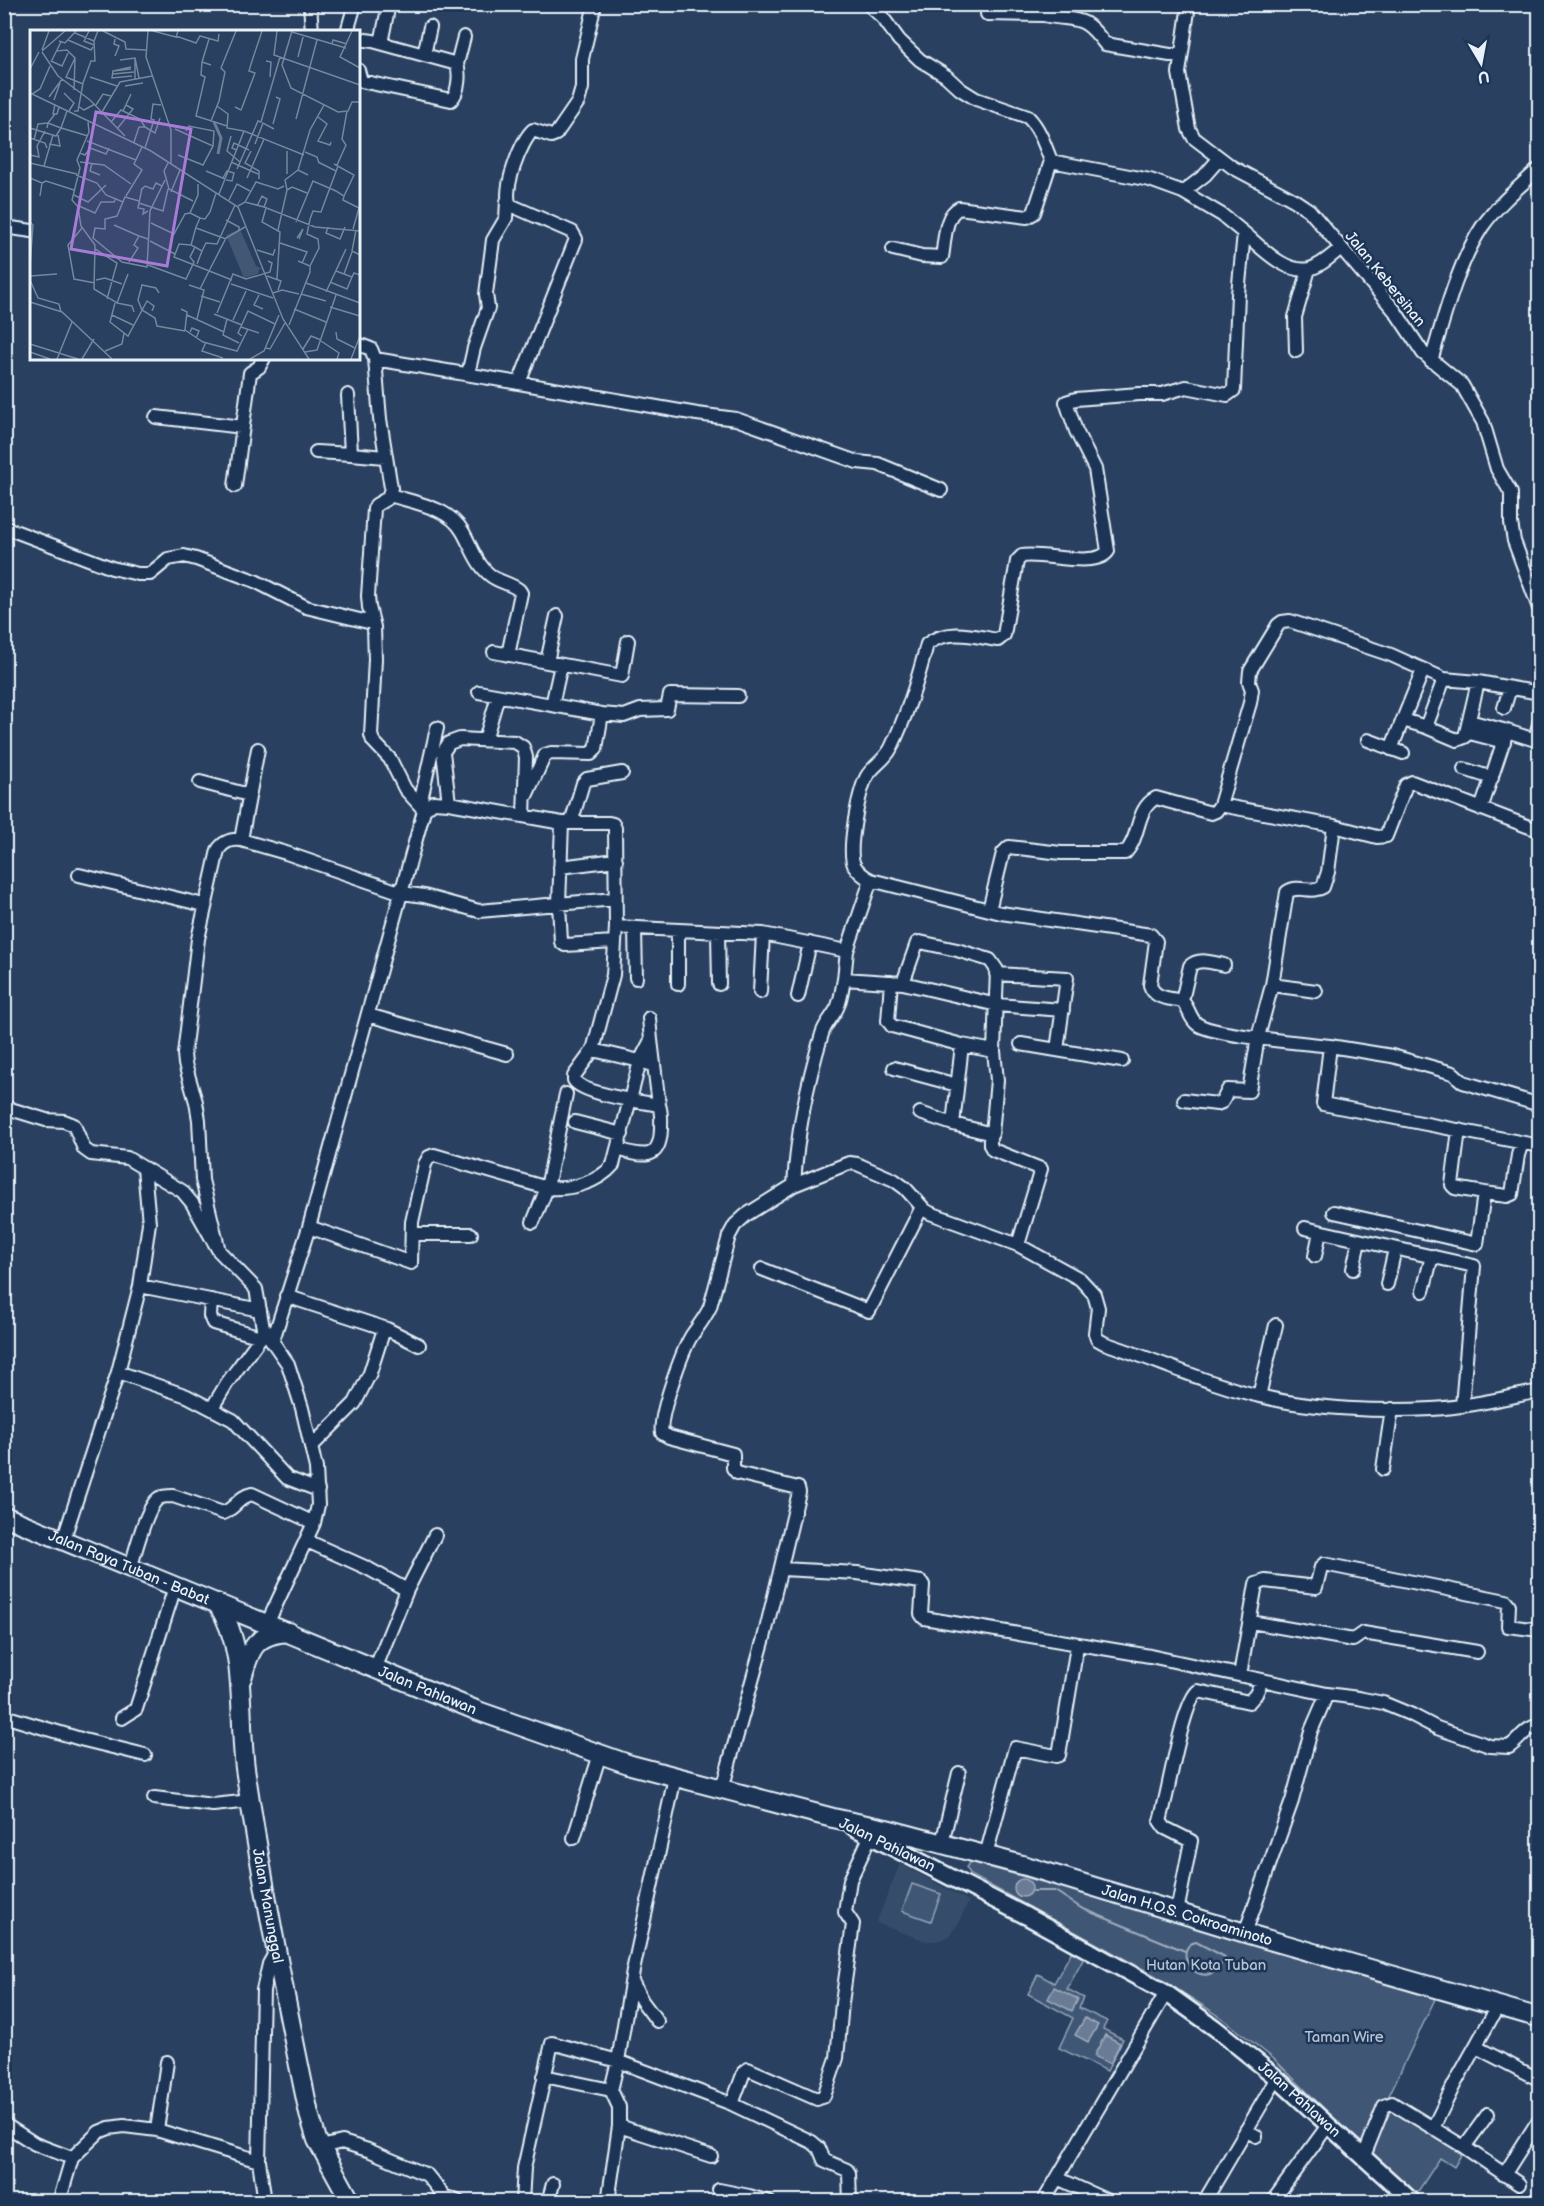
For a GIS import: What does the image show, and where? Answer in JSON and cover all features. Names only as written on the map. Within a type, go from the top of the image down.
[{"type":"highway","name":"Jalan Raya Tuban - Babat","points":[[4,1516],[133,1571],[260,1620]]},
{"type":"highway","name":"Jalan Manunggal","points":[[217,1603],[228,1622],[234,1639],[240,1691],[241,1728],[251,1801],[309,2114],[321,2147],[351,2202]]},
{"type":"highway","name":"Jalan Pahlawan","points":[[260,1620],[478,1711],[600,1754],[675,1777],[833,1818]]},
{"type":"highway","points":[[240,1691],[244,1671],[256,1643],[274,1633],[288,1632]]},
{"type":"highway","name":"Jalan H.O.S. Cokroaminoto","points":[[833,1818],[986,1855],[1539,2018]]},
{"type":"main road","name":"Jalan Pahlawan","points":[[833,1818],[871,1835],[1166,1993],[1215,2028],[1277,2078],[1413,2202]]},
{"type":"street","points":[[310,4],[312,30]]},
{"type":"street","points":[[348,30],[355,4]]},
{"type":"street","points":[[381,44],[389,4]]},
{"type":"street","points":[[468,374],[488,308],[486,294],[493,240],[506,218],[515,162],[528,135],[533,130],[551,136],[556,134],[578,102],[582,88],[582,59],[595,4]]},
{"type":"street","points":[[868,4],[920,60],[946,76],[960,89],[976,99],[1028,117],[1045,144],[1051,161],[1034,213],[1027,217],[959,208],[952,211],[949,217],[942,257],[922,256],[893,249]]},
{"type":"street","name":"Jalan Kebersihan","points":[[1189,4],[1179,73],[1189,129],[1194,138],[1219,159],[1302,205],[1322,223],[1395,311],[1431,361],[1462,385],[1483,422],[1497,469],[1511,493],[1514,541],[1539,611]]},
{"type":"street","points":[[987,14],[1044,10],[1090,25],[1105,44],[1181,55]]},
{"type":"street","points":[[424,55],[430,27]]},
{"type":"street","points":[[360,77],[451,100],[457,88],[459,72],[457,64],[464,37]]},
{"type":"street","points":[[360,39],[457,64]]},
{"type":"street","points":[[1183,192],[1205,175],[1219,159]]},
{"type":"street","points":[[1051,161],[1150,180],[1183,192],[1222,214],[1286,265],[1294,268],[1309,269],[1317,266],[1341,248]]},
{"type":"street","points":[[1431,361],[1450,302],[1475,239],[1483,225],[1539,168]]},
{"type":"street","points":[[507,201],[514,208],[572,232],[576,239],[519,383]]},
{"type":"street","points":[[4,227],[30,231]]},
{"type":"street","points":[[1244,233],[1232,393],[1227,395],[1186,387],[1170,393],[1076,399],[1066,402],[1076,431],[1095,469],[1108,551],[1101,558],[1089,559],[1022,556],[1017,561],[1002,638],[998,640],[950,634],[927,644],[915,689],[891,749],[885,759],[867,776],[855,822],[851,850],[854,865],[871,880],[989,910],[1151,935],[1156,940],[1151,992],[1156,996],[1182,1001],[1198,1024],[1209,1029],[1392,1056],[1453,1072],[1465,1083],[1539,1105]]},
{"type":"street","points":[[1296,351],[1295,317],[1309,269]]},
{"type":"street","points":[[360,345],[371,349],[375,359],[390,495]]},
{"type":"street","points":[[375,359],[736,419],[857,462],[878,464],[941,490]]},
{"type":"street","points":[[234,486],[250,373],[260,367],[263,360]]},
{"type":"street","points":[[348,395],[351,454]]},
{"type":"street","points":[[156,417],[243,427]]},
{"type":"street","points":[[316,452],[385,457]]},
{"type":"street","points":[[422,807],[405,789],[390,759],[370,735],[375,659],[368,596],[374,509],[378,502],[390,495],[442,512],[453,518],[470,548],[490,575],[519,590],[508,655]]},
{"type":"street","points":[[4,527],[111,568],[138,574],[150,574],[168,559],[184,556],[196,559],[255,581],[306,607],[372,623]]},
{"type":"street","points":[[547,662],[557,616]]},
{"type":"street","points":[[989,910],[1003,853],[1009,847],[1061,853],[1125,853],[1131,846],[1145,806],[1156,798],[1211,813],[1216,812],[1221,805],[1250,703],[1252,690],[1249,681],[1250,670],[1282,622],[1290,621],[1391,655],[1444,679],[1478,682],[1539,693]]},
{"type":"street","points":[[494,652],[622,676],[628,641]]},
{"type":"street","points":[[552,705],[561,665]]},
{"type":"street","points":[[1368,740],[1397,751],[1403,720],[1423,670]]},
{"type":"street","points":[[1426,727],[1444,679]]},
{"type":"street","points":[[1403,720],[1457,740],[1465,737],[1478,682]]},
{"type":"street","points":[[1504,708],[1510,688]]},
{"type":"street","points":[[479,692],[624,716],[640,711],[667,709],[670,694],[738,696]]},
{"type":"street","points":[[485,740],[498,696]]},
{"type":"street","points":[[525,797],[545,755],[550,753],[591,754],[596,749],[602,714]]},
{"type":"street","points":[[1468,727],[1505,737],[1537,741],[1539,720]]},
{"type":"street","points":[[212,1408],[227,1383],[266,1336],[286,1296],[309,1227],[402,893],[437,728]]},
{"type":"street","points":[[1482,809],[1505,737]]},
{"type":"street","points":[[449,803],[443,752],[449,743],[460,739],[515,742],[523,747],[526,757],[524,816]]},
{"type":"street","points":[[241,840],[258,748]]},
{"type":"street","points":[[1464,769],[1491,778]]},
{"type":"street","points":[[614,942],[565,945],[559,936],[558,904],[566,823],[583,783],[591,777],[622,773]]},
{"type":"street","points":[[200,782],[249,795]]},
{"type":"street","points":[[1221,805],[1335,826],[1377,837],[1386,836],[1406,785],[1411,782],[1539,831]]},
{"type":"street","points":[[422,807],[433,802],[449,803],[566,823],[613,824],[616,860],[613,975],[594,1050],[574,1076],[576,1084],[580,1087],[659,1105]]},
{"type":"street","points":[[1184,1100],[1217,1104],[1222,1102],[1228,1090],[1248,1092],[1258,1037],[1272,985],[1287,892],[1292,889],[1317,890],[1323,887],[1326,882],[1335,826]]},
{"type":"street","points":[[219,1251],[202,1180],[196,1102],[184,1064],[204,905],[218,850],[227,841],[241,840],[402,893],[424,896],[479,911],[615,899]]},
{"type":"street","points":[[560,867],[616,860]]},
{"type":"street","points":[[79,875],[204,905]]},
{"type":"street","points":[[794,1185],[801,1117],[813,1067],[826,1022],[837,1009],[844,979],[847,951],[871,880]]},
{"type":"street","points":[[616,927],[763,934],[847,951]]},
{"type":"street","points":[[635,929],[636,978]]},
{"type":"street","points":[[678,931],[678,984]]},
{"type":"street","points":[[718,933],[718,984]]},
{"type":"street","points":[[760,992],[763,934]]},
{"type":"street","points":[[994,1051],[962,1045],[889,1024],[897,983],[917,944],[920,942],[957,950],[990,960],[995,966],[996,1080],[993,1132],[990,1134],[991,1148],[1041,1169],[1018,1245]]},
{"type":"street","points":[[798,996],[810,943]]},
{"type":"street","points":[[1182,1001],[1190,966],[1194,962],[1224,965]]},
{"type":"street","points":[[996,974],[1067,978],[1057,1050]]},
{"type":"street","points":[[844,979],[897,983],[997,1005],[1063,1010]]},
{"type":"street","points":[[1272,985],[1316,991]]},
{"type":"street","points":[[368,1015],[507,1054]]},
{"type":"street","points":[[618,1149],[647,1155],[657,1149],[661,1142],[662,1113],[653,1065],[649,1018]]},
{"type":"street","points":[[309,1227],[411,1263],[412,1222],[423,1172],[429,1157],[434,1155],[547,1188],[561,1189],[598,1178],[607,1173],[613,1165],[640,1061],[651,1040]]},
{"type":"street","points":[[1021,1044],[1122,1061]]},
{"type":"street","points":[[953,1124],[962,1045]]},
{"type":"street","points":[[1330,1046],[1323,1104],[1539,1146]]},
{"type":"street","points":[[594,1050],[653,1065]]},
{"type":"street","points":[[894,1068],[957,1085]]},
{"type":"street","points":[[533,1222],[547,1188],[566,1094]]},
{"type":"street","points":[[4,1107],[46,1120],[64,1121],[74,1125],[87,1152],[127,1158],[187,1196],[219,1251],[255,1289],[266,1336],[282,1352],[296,1383],[312,1446],[318,1490],[317,1511],[307,1541],[260,1620]]},
{"type":"street","points":[[920,1113],[990,1134]]},
{"type":"street","points":[[575,1122],[622,1134]]},
{"type":"street","points":[[1460,1130],[1452,1185],[1455,1188],[1507,1196],[1512,1194],[1522,1143]]},
{"type":"street","points":[[722,1789],[782,1569],[799,1495],[798,1488],[737,1473],[733,1468],[734,1454],[669,1437],[662,1433],[661,1427],[681,1359],[692,1335],[710,1307],[729,1236],[735,1225],[746,1215],[794,1185],[852,1163],[894,1180],[912,1194],[930,1213],[1018,1245],[1080,1279],[1094,1294],[1098,1308],[1095,1333],[1098,1339],[1194,1376],[1259,1396],[1307,1404],[1432,1409],[1462,1406],[1539,1391]]},
{"type":"street","points":[[63,1541],[118,1372],[140,1287],[149,1223],[144,1168]]},
{"type":"street","points":[[1462,1406],[1474,1266],[1484,1193]]},
{"type":"street","points":[[762,1269],[869,1311],[922,1207]]},
{"type":"street","points":[[1334,1212],[1477,1244]]},
{"type":"street","points":[[1305,1228],[1474,1266]]},
{"type":"street","points":[[1315,1256],[1320,1232]]},
{"type":"street","points":[[412,1234],[471,1234]]},
{"type":"street","points":[[1353,1269],[1359,1241]]},
{"type":"street","points":[[1387,1284],[1395,1249]]},
{"type":"street","points":[[1423,1291],[1432,1256]]},
{"type":"street","points":[[140,1287],[260,1310]]},
{"type":"street","points":[[286,1296],[321,1305],[419,1345]]},
{"type":"street","points":[[211,1300],[210,1316],[213,1323],[266,1336]]},
{"type":"street","points":[[1259,1396],[1276,1325]]},
{"type":"street","points":[[312,1446],[355,1403],[370,1373],[384,1329]]},
{"type":"street","points":[[118,1372],[176,1391],[233,1420],[287,1478],[318,1490]]},
{"type":"street","points":[[1383,1469],[1392,1409]]},
{"type":"street","points":[[133,1571],[148,1514],[159,1498],[173,1496],[223,1512],[230,1510],[244,1496],[252,1494],[314,1523]]},
{"type":"street","points":[[375,1669],[408,1590],[435,1535]]},
{"type":"street","points":[[307,1541],[368,1568],[408,1590]]},
{"type":"street","points":[[1240,1676],[1256,1584],[1265,1581],[1316,1587],[1321,1567],[1324,1564],[1447,1591],[1506,1601],[1509,1605],[1508,1626],[1539,1629]]},
{"type":"street","points":[[782,1569],[857,1573],[921,1582],[923,1585],[921,1614],[924,1618],[1077,1646],[1150,1656],[1327,1694],[1383,1703],[1437,1728],[1490,1746],[1509,1747],[1525,1730],[1539,1725]]},
{"type":"street","points":[[122,1718],[135,1710],[138,1705],[175,1587]]},
{"type":"street","points":[[1251,1622],[1353,1640],[1364,1633],[1477,1652]]},
{"type":"street","points":[[986,1855],[1014,1749],[1059,1755],[1077,1646]]},
{"type":"street","points":[[1178,1912],[1191,1841],[1165,1828],[1160,1821],[1166,1804],[1180,1734],[1194,1693],[1198,1691],[1250,1702],[1262,1680]]},
{"type":"street","points":[[1245,1933],[1292,1801],[1311,1731],[1327,1694]]},
{"type":"street","points":[[4,1716],[84,1740],[145,1755]]},
{"type":"street","points":[[574,1838],[600,1754]]},
{"type":"street","points":[[942,1843],[959,1773]]},
{"type":"street","points":[[608,2202],[619,2126],[619,2107],[611,2090],[675,1777]]},
{"type":"street","points":[[154,1798],[213,1805],[251,1801]]},
{"type":"street","points":[[732,2104],[744,2072],[748,2069],[817,2098],[824,2096],[837,2058],[853,1924],[846,1912],[850,1880],[871,1835]]},
{"type":"street","points":[[265,2202],[259,2161],[263,1990],[269,1964],[277,1950]]},
{"type":"street","points":[[632,1981],[642,2001],[657,2020]]},
{"type":"street","points":[[1043,2202],[1166,1993]]},
{"type":"street","points":[[1433,2128],[1498,2006]]},
{"type":"street","points":[[522,2202],[524,2168],[552,2043],[618,2061],[732,2104],[816,2145],[824,2160],[849,2173],[850,2202]]},
{"type":"street","points":[[1476,2047],[1539,2080]]},
{"type":"street","points":[[157,2130],[167,2062]]},
{"type":"street","points":[[544,2076],[611,2090]]},
{"type":"street","points":[[1207,2200],[1251,2133],[1277,2078]]},
{"type":"street","points":[[1364,2156],[1386,2104],[1396,2105],[1519,2184]]},
{"type":"street","points":[[1464,2147],[1488,2114]]},
{"type":"street","points":[[1504,2175],[1539,2118]]},
{"type":"street","points":[[4,2124],[35,2144],[72,2158]]},
{"type":"street","points":[[1272,2202],[1294,2162],[1329,2124]]},
{"type":"street","points":[[59,2202],[72,2158],[99,2132],[110,2128],[124,2126],[157,2130],[259,2161]]},
{"type":"street","points":[[619,2126],[711,2156]]},
{"type":"street","points":[[321,2147],[339,2142],[368,2150],[427,2175],[444,2196],[459,2202]]},
{"type":"street","points":[[1057,2178],[1110,2202]]},
{"type":"street","points":[[548,2202],[553,2184]]},
{"type":"street","points":[[719,2190],[748,2199],[769,2202]]},
{"type":"shaded area","points":[[900,1864],[969,1901],[958,1924],[948,1937],[937,1941],[926,1941],[876,1923]]},
{"type":"shaded area","points":[[1023,1879],[1029,1882],[1032,1888],[1029,1894],[1023,1897],[1017,1894],[1014,1888],[1017,1882]]},
{"type":"shaded area","points":[[1054,1987],[1078,1999],[1072,2011],[1048,1999]]},
{"type":"shaded area","points":[[1085,2018],[1098,2025],[1088,2042],[1075,2035]]},
{"type":"shaded area","points":[[1105,2035],[1120,2043],[1110,2064],[1094,2056]]},
{"type":"green space","name":"Taman Wire","points":[[971,1862],[1185,1922],[1435,1999],[1364,2148],[1274,2059],[1218,2015],[1156,1976],[971,1875],[966,1867]]},
{"type":"green space","points":[[912,1884],[941,1894],[931,1921],[902,1911]]},
{"type":"green space","points":[[1072,1951],[1084,1958],[1067,1989],[1084,1998],[1079,2008],[1107,2021],[1103,2029],[1123,2039],[1107,2071],[1059,2048],[1073,2018],[1028,1994],[1038,1974],[1054,1983]]},
{"type":"green space","points":[[1387,2106],[1465,2148],[1454,2167],[1440,2158],[1417,2193],[1369,2152]]},
{"type":"waterway","points":[[1033,1891],[1055,1891],[1081,1908],[1185,1951]]},
{"type":"waterway","points":[[1196,1942],[1225,1957],[1220,1966],[1209,1974],[1195,1971],[1186,1958],[1189,1945],[1196,1942]]},
{"type":"park label","name":"Hutan Kota Tuban","points":[[1206,1965]]}]
